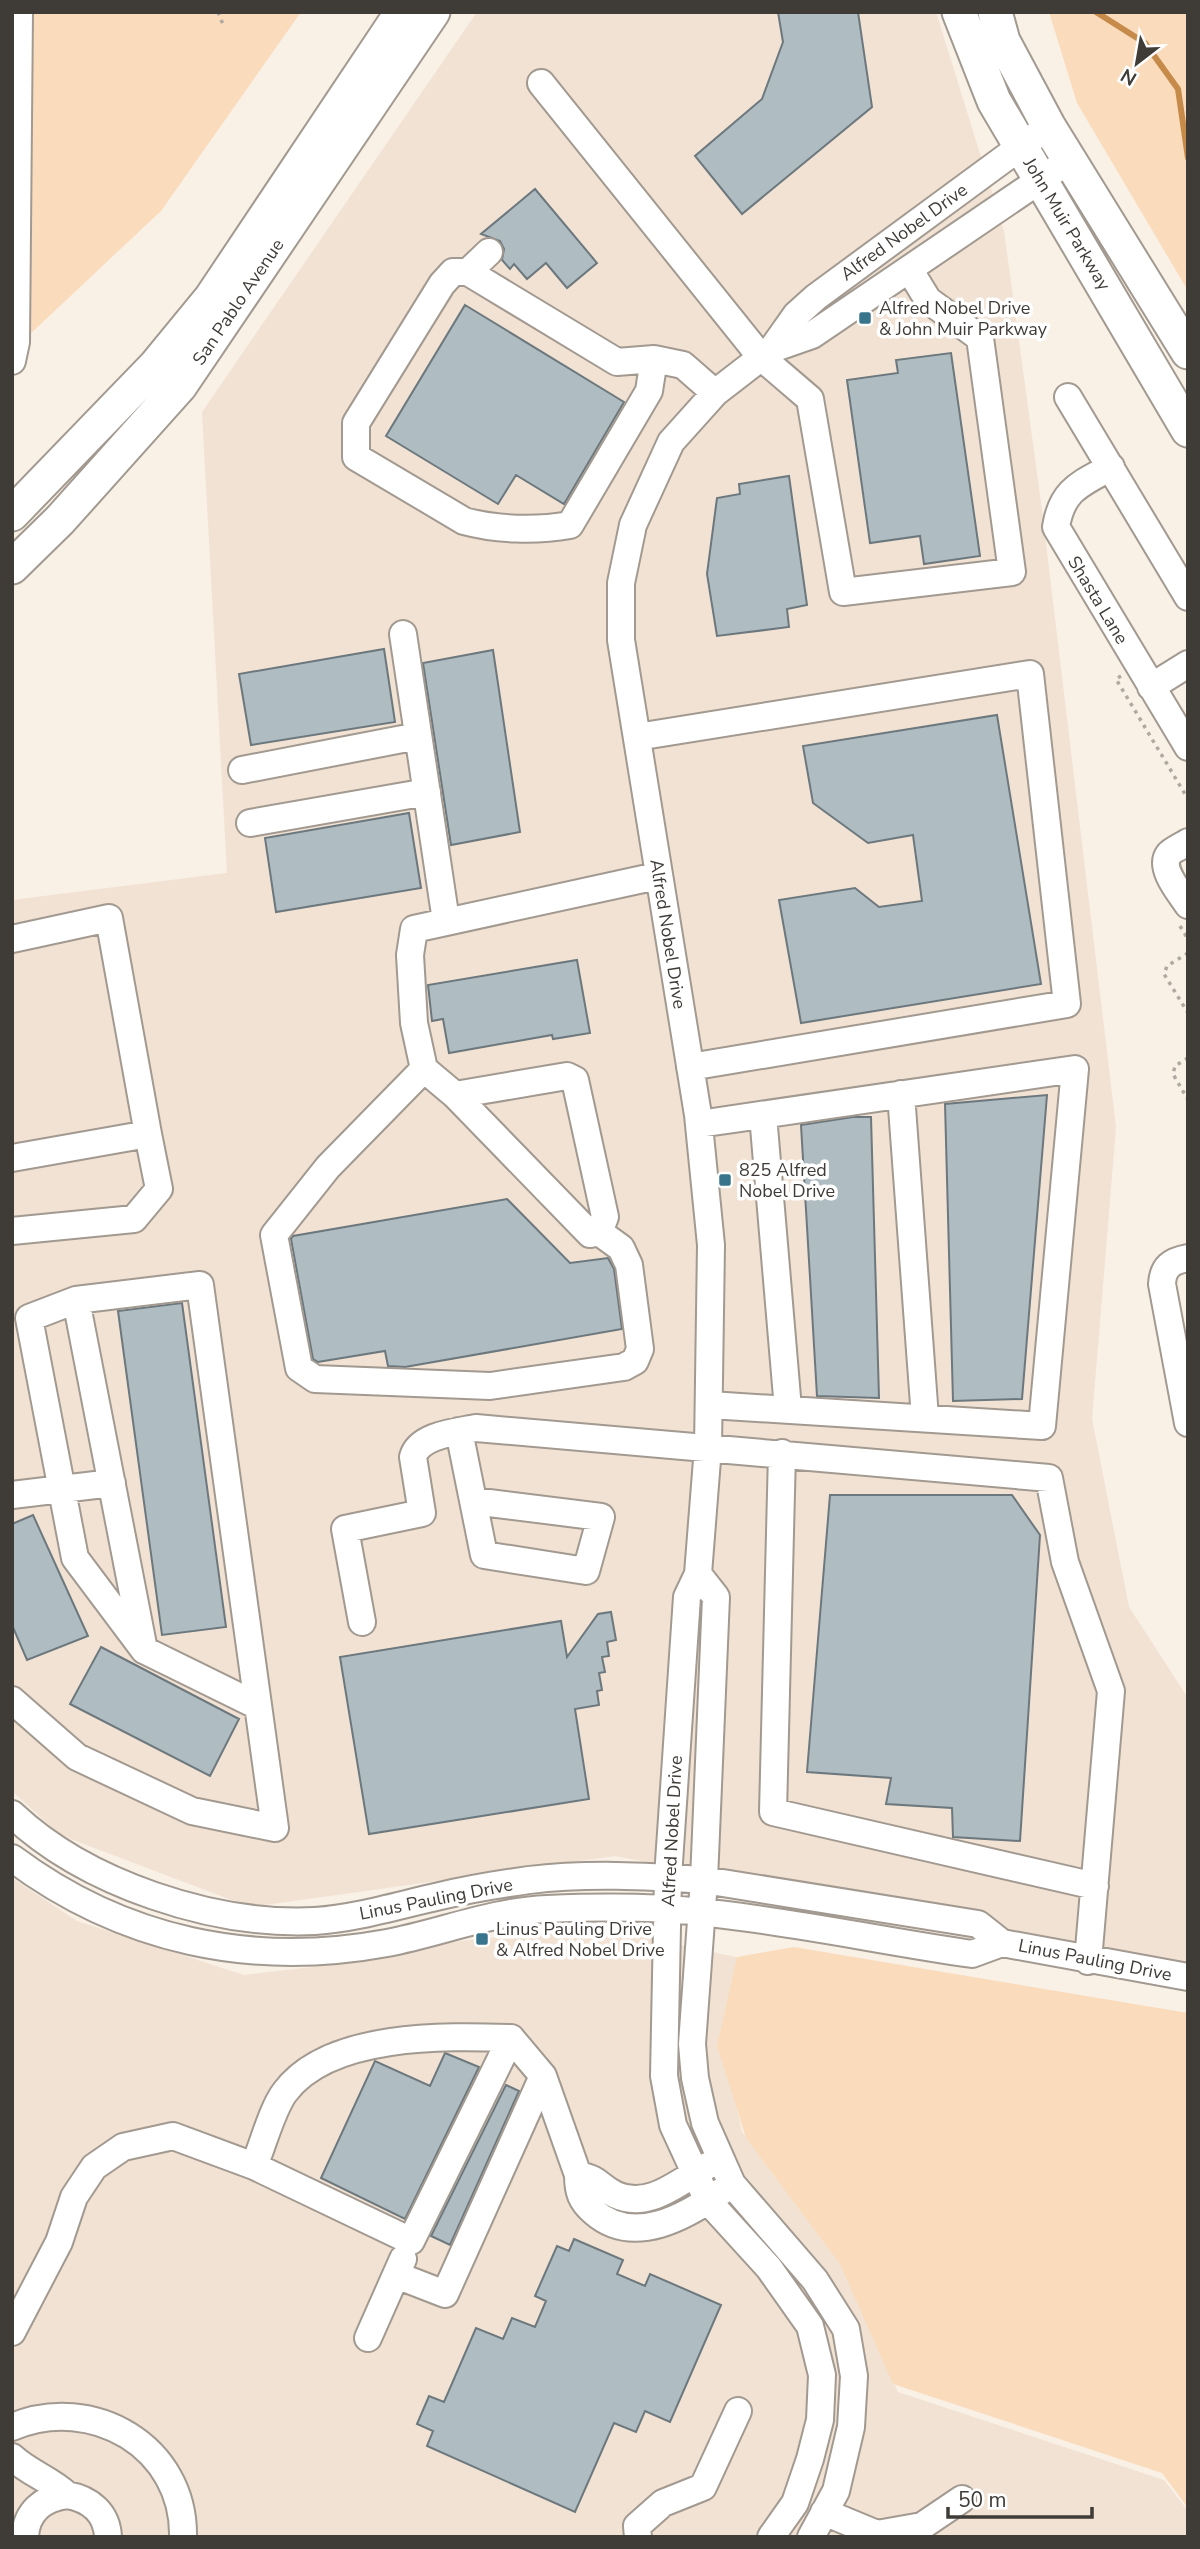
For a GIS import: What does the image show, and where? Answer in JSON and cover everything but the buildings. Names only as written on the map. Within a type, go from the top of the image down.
[{"type":"main road","name":"San Pablo Avenue","points":[[12,514],[156,365],[211,298],[402,12]]},
{"type":"main road","name":"San Pablo Avenue","points":[[12,567],[135,440],[180,386],[433,12]]},
{"type":"main road","name":"John Muir Parkway","points":[[959,12],[994,101],[1020,146],[1055,169],[1188,352]]},
{"type":"main road","name":"John Muir Parkway","points":[[995,12],[1003,41],[1049,127],[1055,169],[1188,430]]},
{"type":"street","points":[[12,361],[16,342],[19,12]]},
{"type":"street","points":[[541,83],[766,353],[810,399],[843,592],[1012,572],[980,338],[928,300],[909,269]]},
{"type":"street","name":"Alfred Nobel Drive","points":[[771,2537],[795,2503],[810,2459],[820,2420],[822,2375],[810,2326],[769,2268],[708,2201],[673,2125],[664,2076],[668,1877],[687,1597],[698,1574],[708,1447],[710,1245],[699,1124],[621,640],[621,583],[633,525],[671,442],[715,393],[766,353],[796,315],[816,297],[1049,127]]},
{"type":"street","name":"Alfred Nobel Drive","points":[[766,353],[812,335],[1055,169]]},
{"type":"street","points":[[468,272],[489,252]]},
{"type":"street","points":[[654,359],[649,391],[570,525],[547,529],[482,526],[464,521],[356,457],[356,423],[442,284],[453,272],[468,272],[617,362],[654,359],[683,365],[715,393]]},
{"type":"street","points":[[1068,397],[1188,597]]},
{"type":"street","name":"Shasta Lane","points":[[1111,467],[1065,497],[1059,509],[1056,527],[1188,747]]},
{"type":"street","points":[[403,634],[446,921]]},
{"type":"street","points":[[1151,687],[1188,664]]},
{"type":"street","points":[[637,737],[1030,674],[1067,1004],[690,1067]]},
{"type":"street","points":[[242,770],[418,736]]},
{"type":"street","points":[[250,823],[426,792]]},
{"type":"street","points":[[1188,842],[1169,854],[1166,861],[1168,874],[1188,905]]},
{"type":"street","points":[[424,1069],[328,1167],[274,1235],[299,1368],[315,1379],[490,1386],[624,1367],[635,1361],[640,1349],[629,1265],[621,1248],[599,1232],[590,1234],[455,1095],[424,1069],[414,1023],[410,956],[414,929],[657,876]]},
{"type":"street","points":[[12,939],[109,918],[159,1189],[134,1219],[12,1231]]},
{"type":"street","points":[[699,1124],[1075,1069],[1042,1426],[710,1405]]},
{"type":"street","points":[[455,1095],[567,1076],[575,1080],[605,1217],[599,1232]]},
{"type":"street","points":[[901,1094],[925,1418]]},
{"type":"street","points":[[763,1115],[788,1409]]},
{"type":"street","points":[[12,1158],[148,1134]]},
{"type":"street","points":[[1188,1258],[1168,1265],[1162,1274],[1162,1284],[1188,1423]]},
{"type":"street","points":[[12,1700],[77,1757],[192,1811],[275,1828],[200,1285],[76,1300],[29,1318],[75,1558],[144,1650],[258,1706]]},
{"type":"street","points":[[76,1300],[144,1650]]},
{"type":"street","points":[[362,1622],[345,1528],[422,1513],[414,1457],[416,1448],[421,1443],[459,1431],[476,1428],[1049,1478],[1065,1562],[1111,1691],[1088,1961]]},
{"type":"street","points":[[459,1431],[473,1501],[484,1555],[586,1571],[601,1517],[473,1501]]},
{"type":"street","points":[[782,1453],[773,1812],[1095,1886]]},
{"type":"street","points":[[12,1495],[112,1483]]},
{"type":"street","name":"Alfred Nobel Drive","points":[[698,1574],[716,1597],[704,1880],[692,2044],[695,2078],[705,2123],[732,2184],[815,2280],[846,2329],[854,2376],[851,2427],[836,2491],[811,2537]]},
{"type":"street","name":"Linus Pauling Drive","points":[[12,1814],[35,1836],[109,1880],[194,1906],[272,1920],[315,1921],[375,1913],[442,1895],[531,1880],[622,1875],[668,1877],[704,1880],[978,1924],[1002,1943],[1188,1978]]},
{"type":"street","name":"Linus Pauling Drive","points":[[12,1858],[86,1904],[131,1924],[187,1941],[256,1953],[312,1953],[386,1943],[526,1911],[667,1909],[702,1912],[972,1954],[1002,1943]]},
{"type":"street","points":[[254,2166],[285,2092],[321,2060],[361,2049],[440,2036],[511,2038],[543,2076],[578,2175],[578,2192],[587,2206],[610,2223],[625,2228],[669,2222],[708,2201],[732,2184]]},
{"type":"street","points":[[368,2338],[411,2241],[511,2038]]},
{"type":"street","points":[[396,2275],[445,2294],[543,2076]]},
{"type":"street","points":[[12,2332],[59,2242],[74,2197],[94,2167],[123,2147],[173,2136],[254,2166],[411,2241]]},
{"type":"street","points":[[578,2175],[594,2178],[620,2197],[651,2198],[721,2158]]},
{"type":"street","points":[[638,2537],[637,2526],[663,2503],[703,2487],[738,2411]]},
{"type":"street","points":[[12,2427],[38,2418],[71,2416],[103,2422],[131,2436],[156,2458],[173,2485],[182,2516],[183,2537]]},
{"type":"street","points":[[12,2457],[23,2467],[53,2482],[67,2495],[94,2506],[105,2521],[108,2537]]},
{"type":"street","points":[[12,2526],[23,2537],[28,2521],[40,2505],[67,2495]]},
{"type":"street","points":[[824,2512],[877,2535],[922,2526],[962,2499]]},
{"type":"path","points":[[218,12],[225,27]]},
{"type":"path","points":[[1188,953],[1167,966],[1164,974],[1188,1013]]},
{"type":"path","points":[[1188,1058],[1175,1066],[1172,1074],[1188,1100]]},
{"type":"shaded area","points":[[12,12],[301,12],[161,211],[12,351]]},
{"type":"shaded area","points":[[477,12],[936,12],[1004,231],[1042,510],[1116,1127],[1092,1419],[1129,1607],[1188,1698],[1188,1963],[615,1856],[250,1907],[60,1835],[12,1791],[12,900],[227,873],[202,412]]},
{"type":"shaded area","points":[[1049,12],[1188,12],[1188,291],[1077,103]]},
{"type":"shaded area","points":[[12,1878],[77,1921],[244,1975],[364,1961],[451,1942],[595,1927],[740,1958],[722,2042],[742,2132],[842,2262],[898,2392],[1164,2480],[1188,2511],[1188,2537],[12,2537]]},
{"type":"shaded area","points":[[794,1947],[1188,2013],[1188,2508],[1162,2473],[893,2384],[840,2264],[746,2138],[717,2046],[737,1957]]},
{"type":"waterway","points":[[1096,12],[1145,43],[1178,89],[1188,158]]},
{"type":"place","name":"Alfred Nobel Drive & John Muir Parkway","points":[[865,318]]},
{"type":"place","name":"825 Alfred Nobel Drive","points":[[725,1180]]},
{"type":"place","name":"Linus Pauling Drive & Alfred Nobel Drive","points":[[482,1939]]}]
